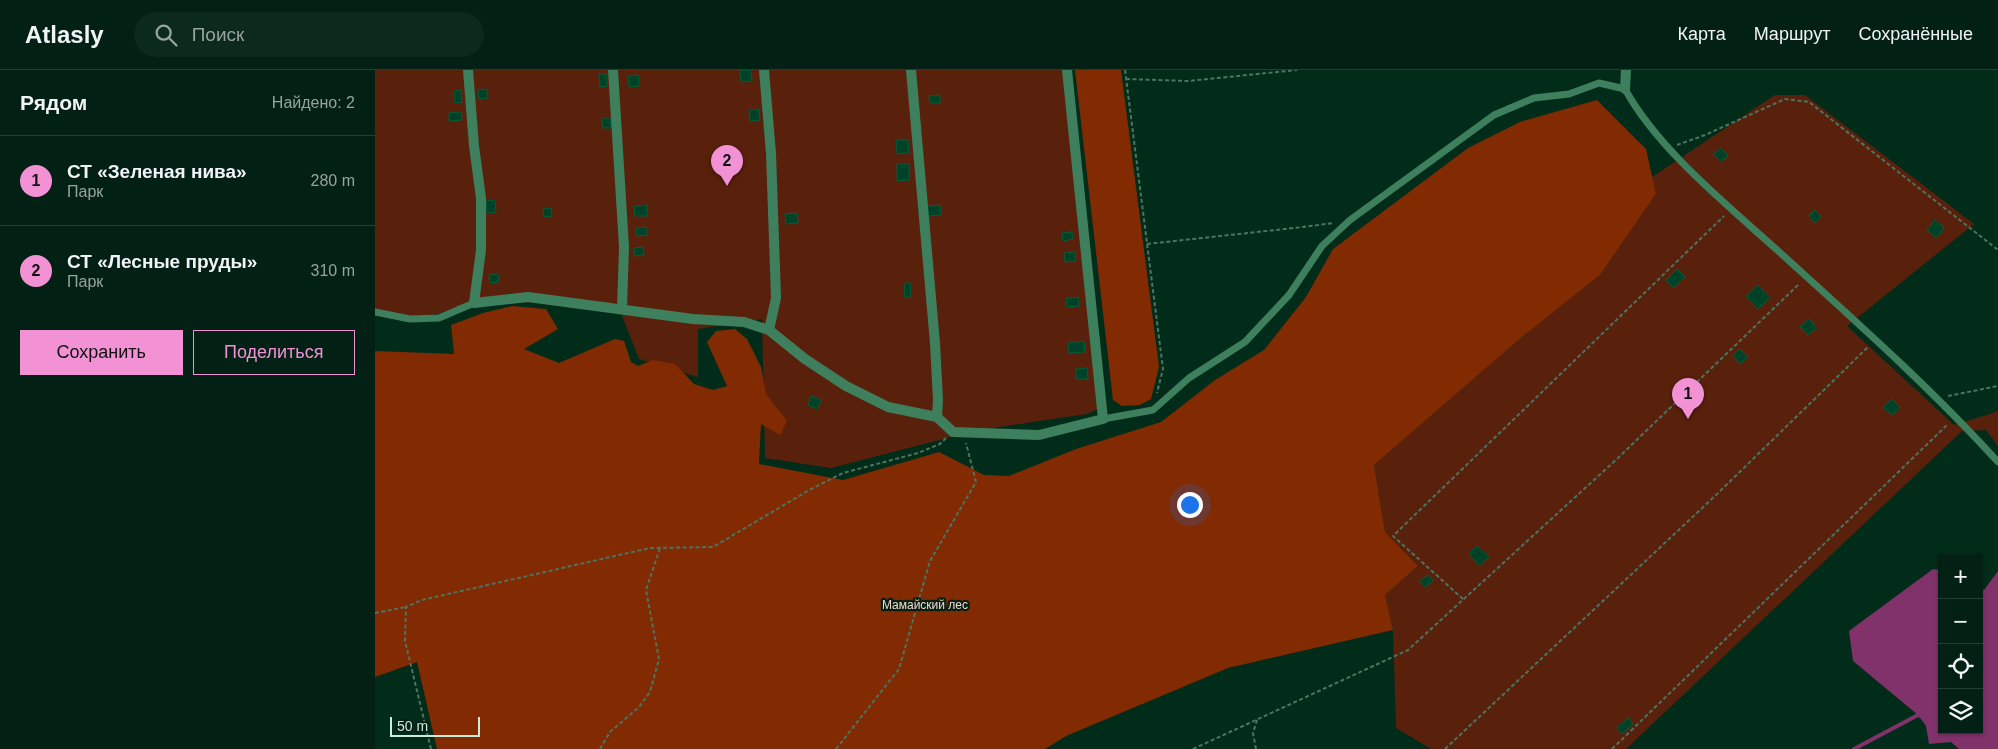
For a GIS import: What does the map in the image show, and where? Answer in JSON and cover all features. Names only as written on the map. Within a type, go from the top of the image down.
[{"type":"street","points":[[469,70],[474,146],[481,198],[481,250],[474,304],[528,297],[693,320],[744,322],[769,330],[805,359],[846,386],[888,407],[937,417],[958,432],[1039,435],[1103,419],[1067,70]]},
{"type":"street","points":[[613,70],[624,247],[622,309]]},
{"type":"street","points":[[764,70],[771,153],[776,298],[769,330]]},
{"type":"street","points":[[911,70],[935,343],[937,417]]},
{"type":"street","points":[[1625,89],[1626,70]]},
{"type":"lane","points":[[1103,419],[1153,410],[1189,378],[1245,342],[1289,295],[1322,246],[1350,220],[1494,115],[1534,98],[1569,94],[1599,83],[1625,89],[1635,108],[1668,148],[1938,398],[1998,462]]},
{"type":"lane","points":[[375,312],[411,320],[439,318],[474,304]]},
{"type":"path","points":[[1125,70],[1163,370],[1153,410]]},
{"type":"path","points":[[1126,79],[1188,80],[1297,70]]},
{"type":"path","points":[[1668,148],[1705,135],[1785,98],[1809,102],[1998,250]]},
{"type":"path","points":[[1463,599],[1393,536],[1731,208]]},
{"type":"path","points":[[1147,244],[1303,228],[1350,220]]},
{"type":"path","points":[[1193,749],[1408,650],[1618,458],[1807,277]]},
{"type":"path","points":[[1445,749],[1717,495],[1875,340]]},
{"type":"path","points":[[1938,398],[1998,386]]},
{"type":"path","points":[[1612,749],[1956,416]]},
{"type":"path","points":[[375,613],[406,608],[432,598],[650,548],[713,548],[811,489],[843,474],[919,453],[940,444],[958,432],[976,482],[930,561],[899,669],[836,749]]},
{"type":"path","points":[[600,749],[610,732],[639,707],[650,692],[659,659],[646,590],[660,548]]},
{"type":"path","points":[[406,608],[405,641],[431,749]]},
{"type":"path","points":[[1256,749],[1253,733],[1257,720]]},
{"type":"shaded area","points":[[375,70],[1066,70],[1106,405],[1087,414],[978,430],[831,468],[765,458],[762,319],[698,329],[698,377],[639,359],[617,303],[470,302],[438,314],[411,317],[375,310]]},
{"type":"shaded area","points":[[1775,95],[1805,95],[1974,224],[1847,326],[1954,425],[1998,410],[1998,446],[1986,430],[1962,431],[1626,749],[1431,749],[1396,728],[1393,630],[1385,595],[1418,566],[1385,532],[1374,465],[1522,337],[1600,275],[1656,194],[1652,177]]},
{"type":"shaded area","points":[[1933,569],[1938,570],[1938,734],[1983,734],[1983,589],[1998,571],[1998,749],[1959,749],[1951,742],[1929,744],[1926,726],[1918,715],[1853,661],[1849,631]]},
{"type":"green space","points":[[1075,70],[1121,70],[1159,367],[1151,399],[1140,405],[1122,406],[1113,400]]},
{"type":"green space","name":"Мамайский лес","points":[[1597,100],[1646,149],[1656,194],[1600,275],[1522,337],[1374,465],[1385,532],[1418,566],[1385,595],[1393,630],[1228,668],[1066,736],[1045,749],[437,749],[417,662],[375,677],[375,351],[454,354],[451,325],[483,313],[512,306],[546,309],[558,329],[524,349],[559,363],[615,339],[624,341],[631,362],[638,366],[653,360],[675,364],[694,384],[713,390],[727,386],[707,342],[716,331],[735,329],[747,339],[761,367],[766,394],[787,421],[780,435],[761,424],[759,464],[843,480],[939,452],[984,475],[1009,476],[1076,449],[1161,422],[1215,380],[1264,350],[1306,297],[1333,249],[1468,148],[1520,122]]},
{"type":"building","points":[[740,70],[751,70],[752,81],[741,82]]},
{"type":"building","points":[[599,74],[606,74],[607,86],[600,87]]},
{"type":"building","points":[[638,75],[639,86],[629,87],[628,76]]},
{"type":"building","points":[[487,89],[488,98],[479,99],[478,90]]},
{"type":"building","points":[[461,90],[462,102],[455,103],[454,91]]},
{"type":"building","points":[[940,95],[940,103],[930,103],[929,96]]},
{"type":"building","points":[[759,109],[760,120],[750,121],[749,110]]},
{"type":"building","points":[[461,112],[462,120],[449,121],[449,113]]},
{"type":"building","points":[[610,118],[611,128],[603,128],[602,119]]},
{"type":"building","points":[[896,140],[908,140],[909,153],[897,154]]},
{"type":"building","points":[[1721,148],[1728,156],[1721,162],[1713,154]]},
{"type":"building","points":[[897,164],[909,164],[909,180],[897,181]]},
{"type":"building","points":[[495,200],[496,212],[487,213],[486,201]]},
{"type":"building","points":[[647,205],[647,216],[635,216],[634,206]]},
{"type":"building","points":[[940,205],[941,215],[928,216],[927,206]]},
{"type":"building","points":[[551,208],[552,216],[544,217],[543,209]]},
{"type":"building","points":[[1815,210],[1821,216],[1815,223],[1809,216]]},
{"type":"building","points":[[797,213],[798,223],[786,224],[785,214]]},
{"type":"building","points":[[1935,220],[1944,228],[1936,238],[1927,230]]},
{"type":"building","points":[[646,227],[647,235],[637,236],[636,228]]},
{"type":"building","points":[[1072,232],[1073,239],[1063,241],[1062,233]]},
{"type":"building","points":[[643,247],[644,255],[635,256],[634,248]]},
{"type":"building","points":[[1075,252],[1076,261],[1065,262],[1064,253]]},
{"type":"building","points":[[1677,269],[1685,277],[1674,288],[1666,280]]},
{"type":"building","points":[[498,274],[499,282],[490,283],[489,275]]},
{"type":"building","points":[[905,283],[911,283],[910,297],[904,297]]},
{"type":"building","points":[[1758,285],[1770,297],[1758,309],[1746,296]]},
{"type":"building","points":[[1078,297],[1079,306],[1067,307],[1066,299]]},
{"type":"building","points":[[1809,319],[1817,328],[1808,335],[1800,327]]},
{"type":"building","points":[[1084,341],[1085,352],[1069,353],[1068,343]]},
{"type":"building","points":[[1740,349],[1748,357],[1740,364],[1733,355]]},
{"type":"building","points":[[1087,368],[1088,379],[1077,379],[1076,369]]},
{"type":"building","points":[[811,396],[821,400],[817,409],[808,405]]},
{"type":"building","points":[[1892,399],[1900,407],[1892,415],[1883,407]]},
{"type":"building","points":[[1477,546],[1489,557],[1480,566],[1469,554]]},
{"type":"building","points":[[1428,575],[1433,581],[1425,587],[1420,581]]},
{"type":"building","points":[[1628,718],[1633,724],[1622,734],[1617,728]]},
{"type":"waterway","points":[[1854,749],[1918,715],[1921,716]]},
{"type":"place","name":"СТ «Лесные пруды»","points":[[727,186]]},
{"type":"place","name":"СТ «Зеленая нива»","points":[[1688,419]]}]
